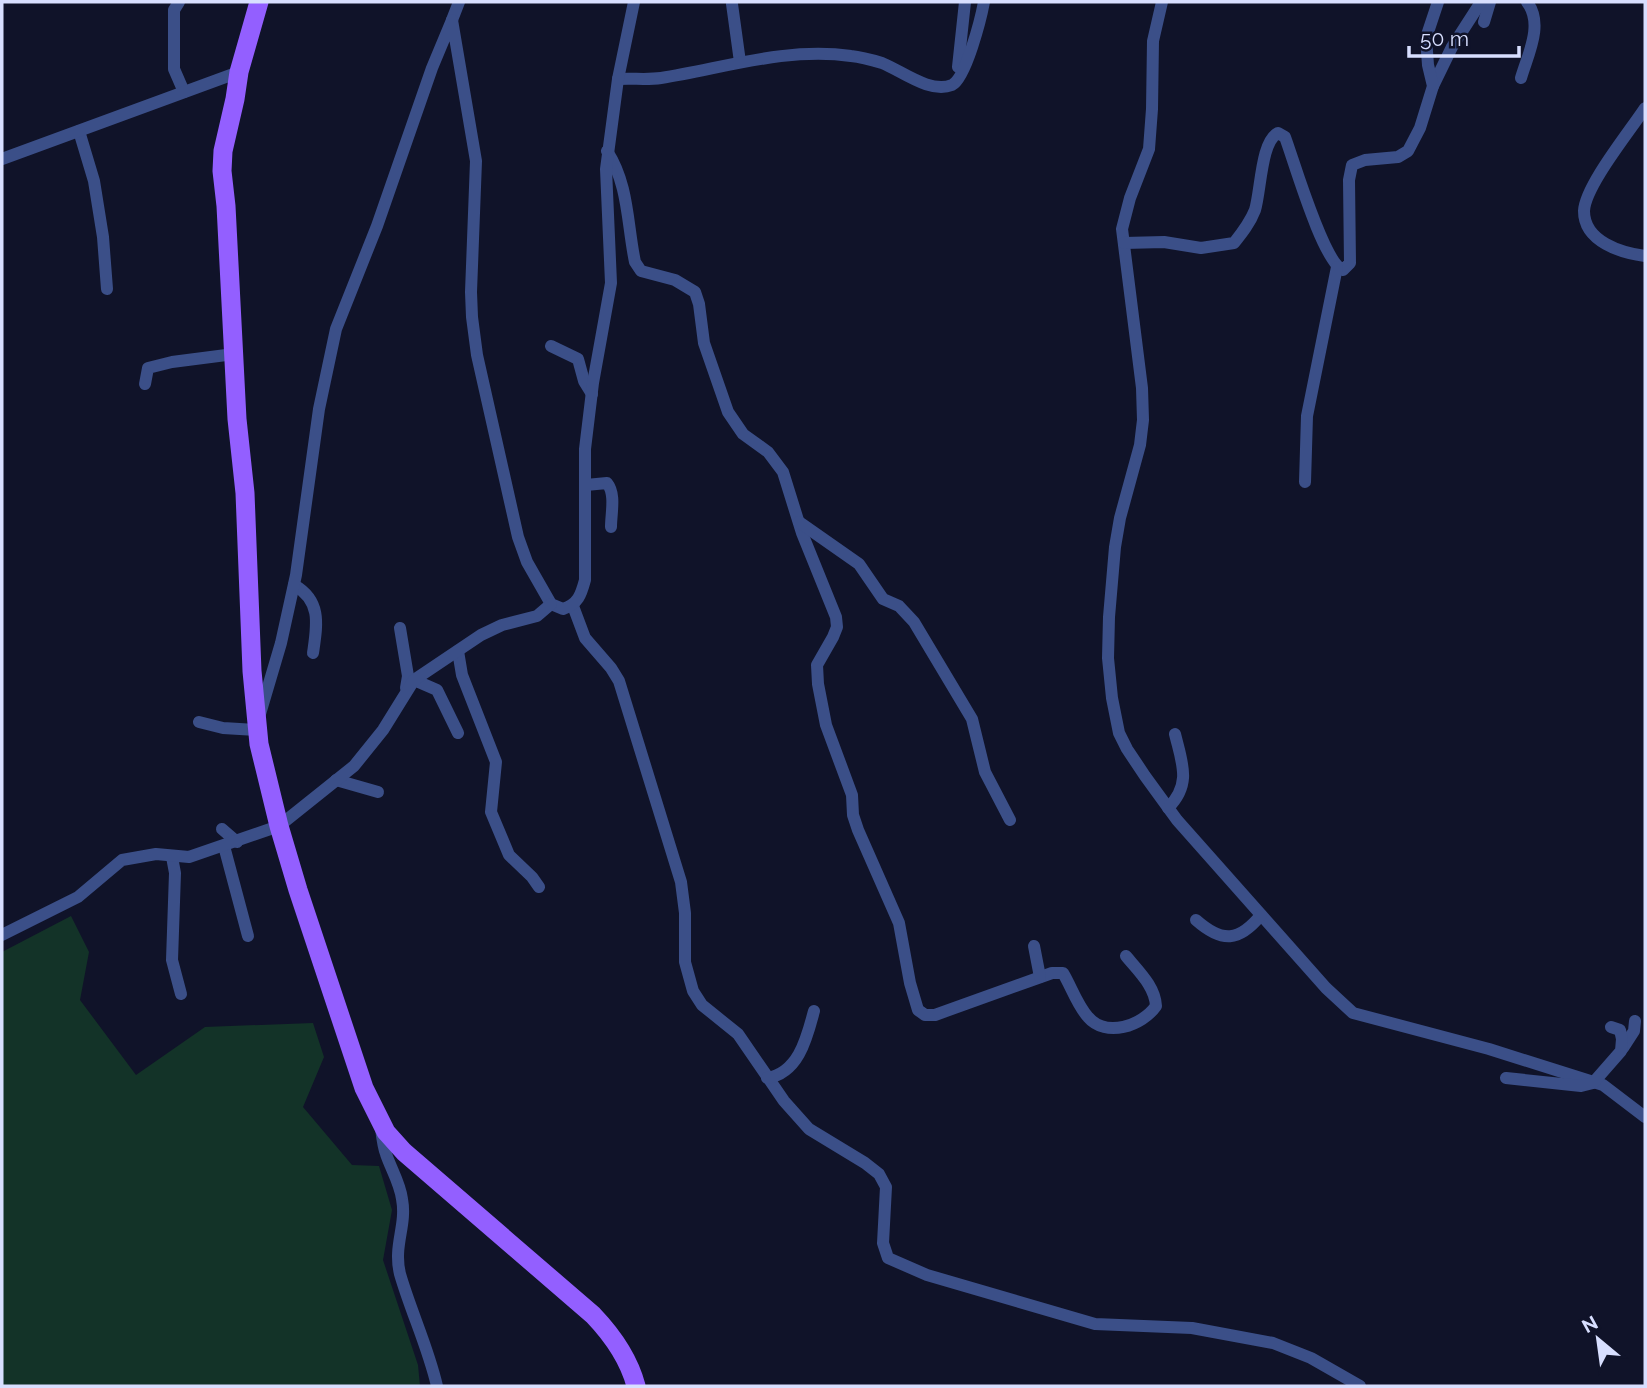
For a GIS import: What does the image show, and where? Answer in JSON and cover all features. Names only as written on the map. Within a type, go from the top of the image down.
[{"type":"main road","points":[[259,2],[239,72],[223,151],[222,171],[245,493],[250,646],[257,727],[263,767],[279,826],[364,1088],[386,1132],[404,1152],[608,1330],[621,1351],[636,1386]]},
{"type":"street","points":[[199,722],[223,728],[257,727],[294,585],[319,409],[336,329],[377,226],[458,2]]},
{"type":"street","points":[[453,20],[476,161],[471,317],[477,355],[518,537],[535,579],[551,604],[563,609],[573,606],[581,596],[585,580],[585,449],[611,283],[606,188],[607,151],[634,2]]},
{"type":"street","points":[[956,82],[965,2]]},
{"type":"street","points":[[618,79],[657,78],[798,54],[852,56],[880,63],[935,86],[948,86],[956,82],[975,37],[984,2]]},
{"type":"street","points":[[1162,2],[1153,41],[1149,149],[1124,219],[1124,243],[1143,420],[1140,446],[1120,518],[1109,617],[1109,680],[1123,741],[1168,808],[1326,988],[1353,1013],[1489,1049],[1604,1085],[1645,1117]]},
{"type":"street","points":[[1433,86],[1426,38],[1438,2]]},
{"type":"street","points":[[1124,243],[1164,242],[1201,248],[1234,243],[1252,219],[1260,191],[1266,148],[1271,137],[1278,133],[1285,137],[1321,239],[1337,267],[1343,270],[1350,263],[1349,180],[1352,165],[1365,160],[1398,157],[1408,151],[1433,86],[1452,47],[1481,2]]},
{"type":"street","points":[[1484,22],[1490,2]]},
{"type":"street","points":[[1521,78],[1536,26],[1534,13],[1527,2]]},
{"type":"street","points":[[732,4],[740,62]]},
{"type":"street","points":[[172,5],[174,69],[184,92]]},
{"type":"street","points":[[2,159],[239,72]]},
{"type":"street","points":[[1645,108],[1596,181],[1589,193],[1584,212],[1587,225],[1595,237],[1628,254],[1645,256]]},
{"type":"street","points":[[79,131],[94,181],[103,237],[107,289]]},
{"type":"street","points":[[607,151],[617,166],[623,185],[635,262],[641,271],[675,280],[695,292],[704,343],[728,412],[743,434],[777,461],[783,472],[799,522],[836,617],[837,627],[817,665],[824,716],[852,795],[853,815],[858,830],[899,923],[905,962],[918,1010],[925,1015],[935,1015],[1040,977],[1063,972],[1087,1016],[1097,1024],[1126,1027],[1139,1022],[1156,1006],[1150,987],[1126,956]]},
{"type":"street","points":[[1305,482],[1307,416],[1337,267]]},
{"type":"street","points":[[551,346],[578,359],[584,381],[592,394]]},
{"type":"street","points":[[145,384],[148,368],[234,354]]},
{"type":"street","points":[[586,485],[607,483],[610,486],[611,527]]},
{"type":"street","points":[[799,522],[859,565],[883,599],[899,607],[914,622],[972,719],[985,772],[1010,820]]},
{"type":"street","points":[[294,585],[302,589],[317,614],[313,653]]},
{"type":"street","points":[[2,935],[78,897],[122,860],[156,854],[189,857],[279,826],[354,766],[383,730],[414,680],[491,630],[537,616],[551,604]]},
{"type":"street","points":[[573,606],[585,638],[619,681],[663,817],[681,882],[685,914],[685,962],[693,991],[702,1005],[738,1034],[767,1078],[809,1129],[880,1174],[886,1187],[883,1243],[888,1258],[894,1263],[927,1275],[1095,1324],[1192,1328],[1273,1343],[1311,1358],[1360,1386]]},
{"type":"street","points":[[400,628],[408,676],[405,692]]},
{"type":"street","points":[[458,651],[462,675],[496,762],[491,812],[509,855],[532,877],[538,887]]},
{"type":"street","points":[[414,680],[437,690],[458,733]]},
{"type":"street","points":[[1168,808],[1178,798],[1183,786],[1184,775],[1175,734]]},
{"type":"street","points":[[336,780],[377,792]]},
{"type":"street","points":[[222,829],[237,842]]},
{"type":"street","points":[[224,846],[248,936]]},
{"type":"street","points":[[172,857],[175,873],[172,960],[181,994]]},
{"type":"street","points":[[1196,920],[1209,931],[1228,937],[1247,931],[1261,915]]},
{"type":"street","points":[[1034,946],[1040,977]]},
{"type":"street","points":[[767,1078],[783,1073],[796,1058],[808,1035],[814,1011]]},
{"type":"street","points":[[1506,1078],[1581,1086],[1593,1083],[1634,1031],[1635,1021]]},
{"type":"street","points":[[1611,1027],[1620,1030],[1620,1051]]},
{"type":"street","points":[[380,1120],[385,1153],[403,1201],[403,1218],[397,1248],[399,1266],[408,1301],[431,1358],[437,1386]]},
{"type":"green space","points":[[71,916],[89,952],[80,1000],[136,1075],[205,1027],[313,1023],[324,1057],[303,1107],[352,1165],[379,1166],[392,1210],[383,1260],[418,1365],[420,1386],[2,1386],[2,952]]}]
